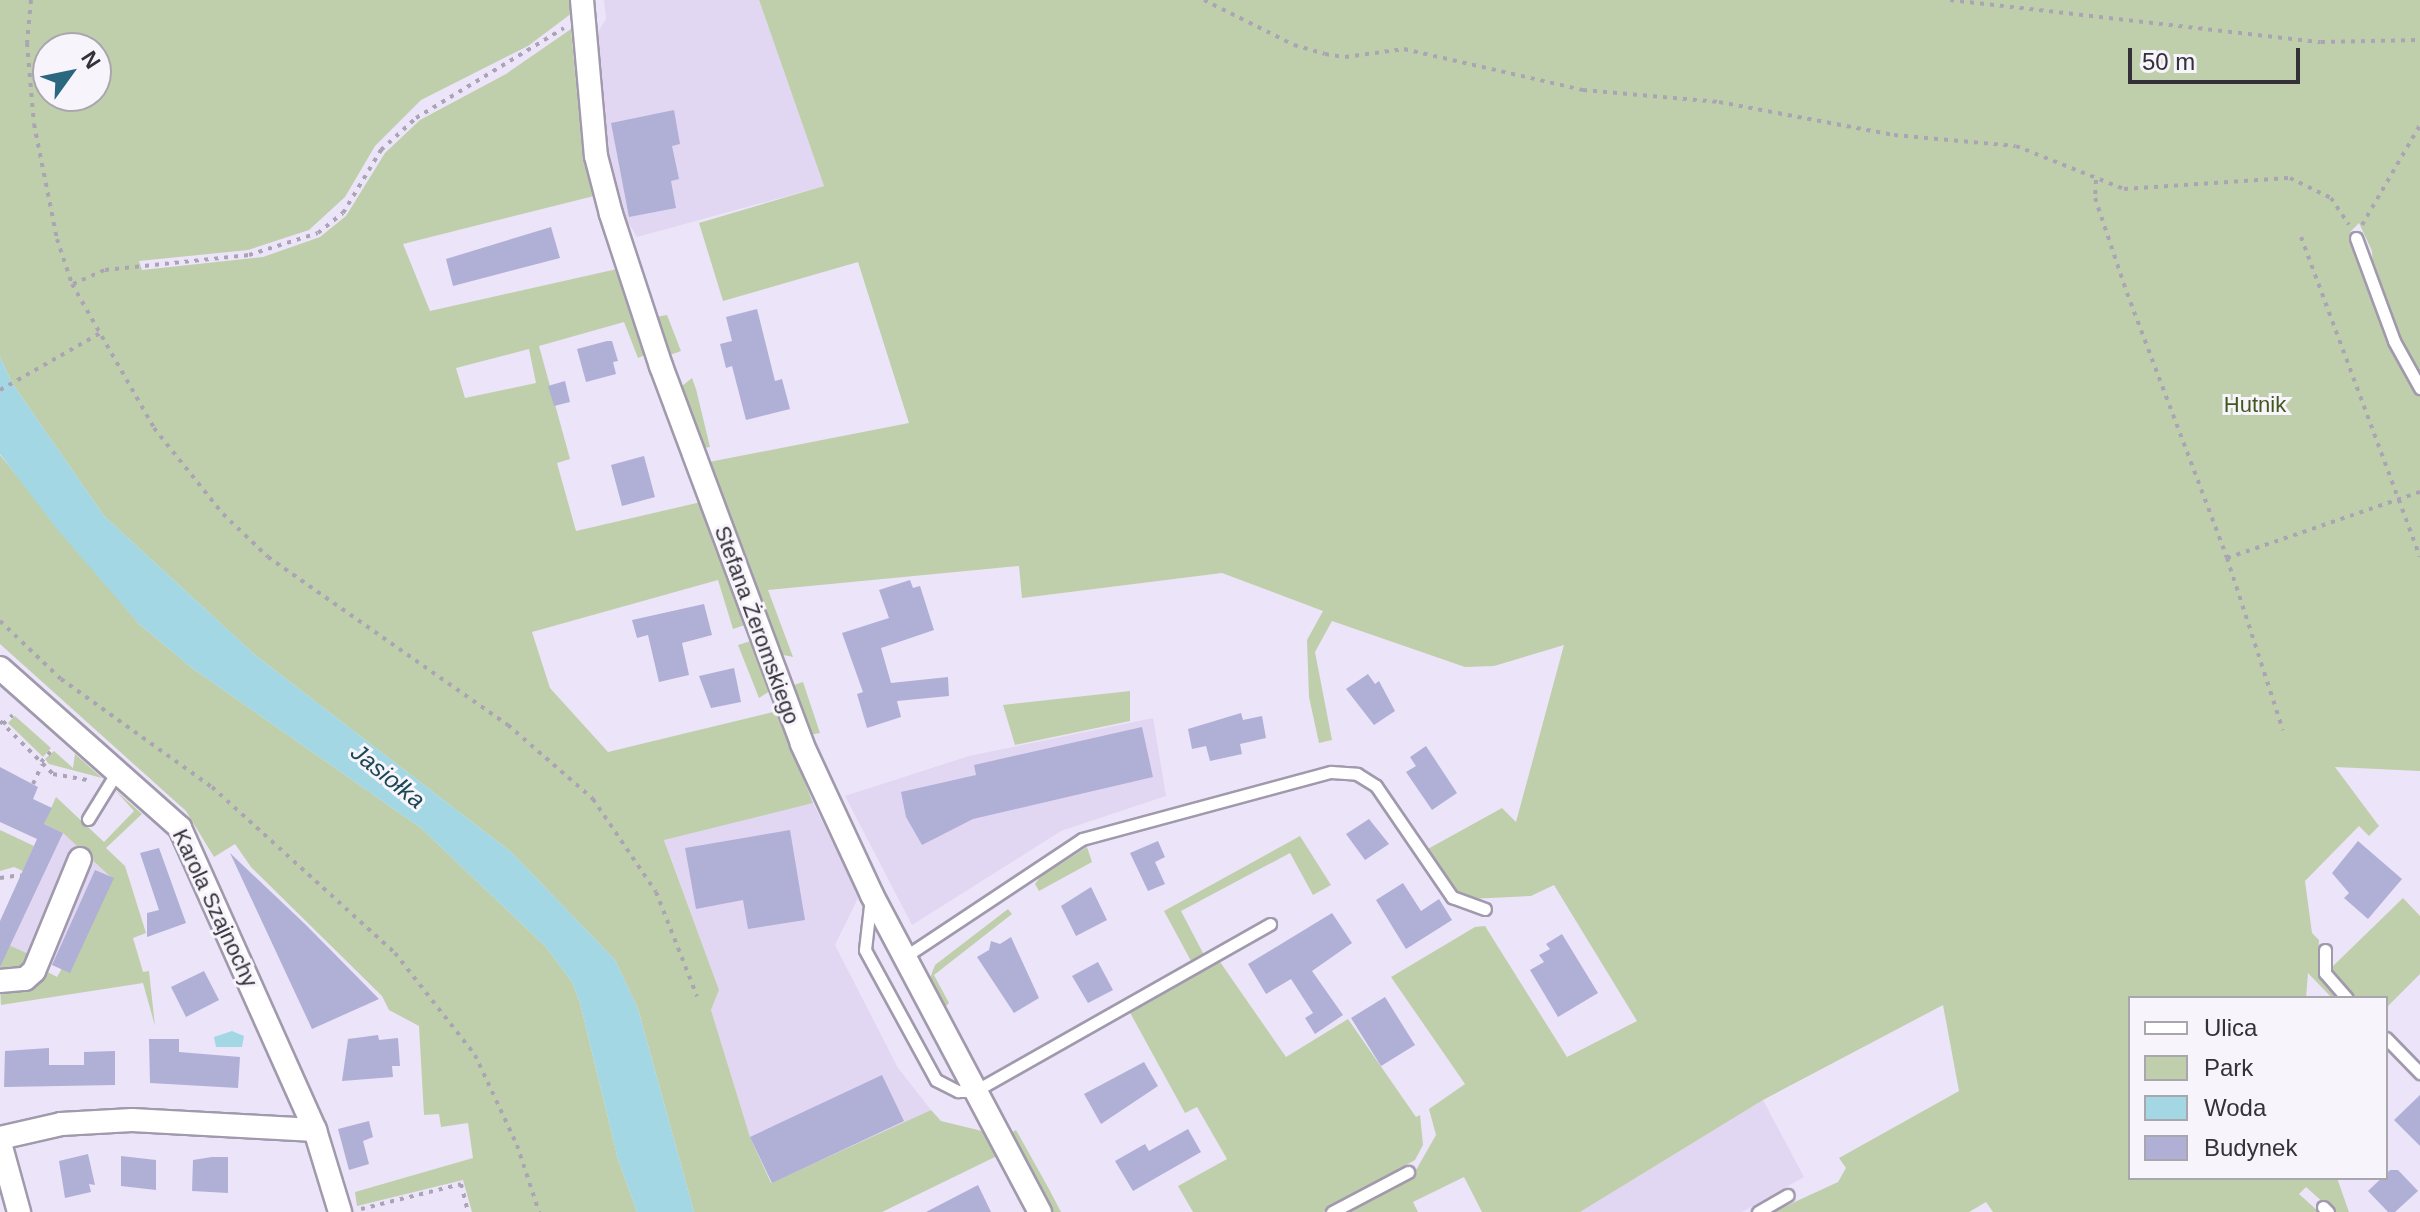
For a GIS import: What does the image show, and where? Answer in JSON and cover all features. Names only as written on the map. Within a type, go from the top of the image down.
[{"type":"street","name":"Stefana Żeromskiego","points":[[582,8],[599,168],[661,366],[809,763],[872,895],[1040,1212]]},
{"type":"street","name":"Karola Szajnochy","points":[[0,668],[113,778],[174,819],[186,838],[315,1130],[347,1211]]},
{"type":"street","points":[[0,981],[25,979],[34,971],[80,859]]},
{"type":"street","points":[[19,1212],[0,1140],[61,1124],[145,1119],[315,1130]]},
{"type":"lane","points":[[2356,238],[2394,341],[2420,388]]},
{"type":"lane","points":[[906,956],[1082,839],[1331,772],[1357,774],[1376,786],[1452,897],[1485,909]]},
{"type":"lane","points":[[88,819],[113,778]]},
{"type":"lane","points":[[872,895],[865,950],[936,1080],[958,1091],[975,1091],[1270,924]]},
{"type":"lane","points":[[2325,950],[2325,973],[2345,996]]},
{"type":"lane","points":[[2388,1040],[2420,1073]]},
{"type":"lane","points":[[1332,1212],[1408,1172]]},
{"type":"lane","points":[[1758,1212],[1787,1195]]},
{"type":"path","points":[[31,0],[27,43],[34,124],[52,222],[72,284],[103,332],[154,428],[223,514],[268,557],[508,725],[593,799],[625,839],[656,892],[697,996]]},
{"type":"path","points":[[1204,0],[1294,45],[1325,54],[1345,57],[1404,49],[1583,90],[1719,102],[1894,135],[2016,146],[2131,190],[2241,177],[2290,178],[2331,198],[2356,238],[2420,125]]},
{"type":"path","points":[[1950,0],[2321,42],[2420,40]]},
{"type":"path","points":[[72,284],[105,270],[249,255],[318,233],[343,213],[381,150],[416,118],[582,8]]},
{"type":"path","points":[[2096,179],[2095,198],[2109,241],[2227,558],[2283,730]]},
{"type":"path","points":[[2301,237],[2402,498],[2420,557]]},
{"type":"path","points":[[0,390],[103,332]]},
{"type":"path","points":[[2227,558],[2420,492]]},
{"type":"path","points":[[0,621],[61,679],[212,787],[395,953],[475,1055],[512,1133],[539,1212]]},
{"type":"path","points":[[0,733],[2,724],[13,715]]},
{"type":"path","points":[[2,724],[53,774],[113,778]]},
{"type":"path","points":[[33,784],[42,763],[53,749]]},
{"type":"path","points":[[0,878],[21,875]]},
{"type":"path","points":[[347,1211],[461,1184],[468,1212]]},
{"type":"shaded area","points":[[604,0],[759,0],[824,186],[637,237],[621,211],[601,122],[597,33],[606,19]]},
{"type":"shaded area","points":[[1153,718],[1166,796],[1061,831],[912,925],[845,796],[969,756]]},
{"type":"shaded area","points":[[813,803],[859,896],[835,945],[898,1068],[931,1110],[772,1183],[750,1137],[711,1010],[719,990],[664,839]]},
{"type":"shaded area","points":[[44,824],[63,833],[114,878],[70,973],[0,941]]},
{"type":"shaded area","points":[[1763,1100],[1804,1177],[1742,1212],[1580,1212]]},
{"type":"green space","points":[[0,0],[570,0],[572,13],[528,46],[421,100],[375,146],[345,197],[309,230],[248,250],[139,261],[142,270],[263,257],[320,237],[346,216],[385,153],[420,120],[506,74],[571,29],[583,157],[594,196],[403,244],[430,311],[617,269],[645,355],[638,358],[624,322],[539,346],[570,459],[557,463],[576,531],[701,502],[745,625],[733,629],[718,580],[532,632],[550,688],[608,752],[777,711],[813,803],[664,840],[719,990],[711,1010],[750,1137],[771,1183],[931,1110],[941,1121],[982,1131],[997,1156],[882,1212],[694,1212],[638,1009],[615,960],[511,852],[255,655],[104,516],[12,383],[0,357]],"holes":[[[529,349],[536,383],[465,398],[456,368]]]},
{"type":"green space","name":"Hutnik","points":[[759,0],[2420,0],[2420,771],[2335,767],[2379,826],[2369,836],[2359,826],[2305,881],[2312,933],[2319,940],[2318,972],[2337,996],[2330,996],[2308,973],[2306,996],[2128,996],[2128,1180],[2338,1180],[2349,1212],[2334,1212],[2306,1187],[2299,1194],[2319,1212],[1993,1212],[1986,1202],[1969,1212],[1773,1212],[1838,1182],[1846,1168],[1839,1158],[1959,1091],[1943,1005],[1763,1100],[1580,1212],[1482,1212],[1464,1177],[1413,1202],[1418,1212],[1342,1212],[1416,1170],[1436,1135],[1429,1109],[1465,1084],[1391,977],[1475,927],[1485,926],[1567,1057],[1637,1021],[1554,885],[1531,896],[1470,899],[1457,892],[1426,850],[1502,808],[1516,822],[1564,645],[1494,666],[1465,667],[1332,621],[1315,652],[1332,740],[1319,743],[1309,697],[1307,640],[1323,611],[1222,573],[1022,598],[1019,566],[768,590],[793,657],[779,654],[709,462],[909,423],[858,262],[723,301],[699,223],[824,186]],"holes":[[[2359,223],[2372,251],[2373,273],[2367,281],[2350,232]]]},
{"type":"green space","points":[[667,315],[681,351],[670,355],[656,317]]},
{"type":"green space","points":[[692,378],[710,447],[703,448],[682,386]]},
{"type":"green space","points":[[0,455],[139,624],[192,668],[421,828],[546,947],[572,982],[580,1003],[618,1159],[637,1212],[472,1212],[463,1180],[357,1206],[355,1192],[473,1158],[468,1123],[441,1127],[439,1114],[424,1115],[419,1026],[389,1010],[382,996],[251,867],[235,844],[214,857],[186,811],[0,644]]},
{"type":"green space","points":[[751,641],[770,691],[759,698],[738,645]]},
{"type":"green space","points":[[803,682],[820,733],[809,735],[791,686]]},
{"type":"green space","points":[[1130,691],[1130,721],[1015,745],[1003,705]]},
{"type":"green space","points":[[15,716],[51,748],[43,757],[8,723]]},
{"type":"green space","points":[[54,751],[73,768],[75,754],[102,778],[49,764],[45,759]]},
{"type":"green space","points":[[115,790],[142,814],[106,848],[125,866],[146,933],[133,938],[143,972],[149,971],[155,1026],[143,983],[1,1005],[0,985],[42,969],[57,977],[113,879],[63,833],[44,824],[56,797],[104,842],[134,811]]},
{"type":"green space","points":[[0,830],[34,846],[23,871],[14,867],[0,871]]},
{"type":"green space","points":[[1300,836],[1331,885],[1313,895],[1290,853],[1181,911],[1204,955],[1191,961],[1164,911]]},
{"type":"green space","points":[[1087,847],[1092,862],[1039,891],[1035,884],[1040,877]]},
{"type":"green space","points":[[2403,898],[2420,916],[2420,974],[2388,1006],[2388,996],[2352,996],[2331,968]]},
{"type":"green space","points":[[1008,909],[1012,914],[934,975],[949,1003],[944,1008],[929,981],[935,965]]},
{"type":"green space","points":[[0,941],[31,955],[30,968],[0,974]]},
{"type":"green space","points":[[1218,959],[1286,1057],[1348,1019],[1416,1117],[1420,1115],[1423,1145],[1415,1160],[1323,1212],[1193,1212],[1178,1186],[1227,1159],[1197,1107],[1185,1113],[1128,1009]]},
{"type":"green space","points":[[1016,1130],[1061,1212],[1050,1212],[1009,1134]]},
{"type":"water","name":"Jasiołka","points":[[0,357],[12,383],[104,516],[255,655],[511,852],[615,960],[638,1009],[694,1212],[637,1212],[618,1159],[580,1003],[572,982],[546,947],[421,828],[192,668],[139,624],[57,529],[0,454]]},
{"type":"water","points":[[232,1031],[244,1036],[242,1047],[216,1047],[214,1037]]},
{"type":"building","points":[[674,110],[680,144],[672,146],[679,179],[671,181],[676,208],[629,217],[611,123]]},
{"type":"building","points":[[551,227],[560,258],[453,286],[446,259]]},
{"type":"building","points":[[757,309],[775,381],[782,379],[790,409],[746,420],[732,366],[726,368],[720,344],[732,341],[726,317]]},
{"type":"building","points":[[612,341],[618,361],[613,362],[616,374],[586,382],[577,349]]},
{"type":"building","points":[[565,381],[570,402],[554,406],[548,386]]},
{"type":"building","points":[[644,456],[655,497],[622,506],[611,465]]},
{"type":"building","points":[[910,580],[913,588],[920,586],[934,630],[881,648],[891,683],[948,677],[949,696],[897,701],[901,717],[867,728],[857,694],[863,692],[842,633],[889,618],[879,590]]},
{"type":"building","points":[[704,604],[712,635],[682,643],[689,675],[659,682],[648,635],[637,638],[632,620]]},
{"type":"building","points":[[734,668],[741,702],[711,708],[699,676]]},
{"type":"building","points":[[1368,674],[1375,684],[1379,681],[1395,711],[1374,725],[1346,689]]},
{"type":"building","points":[[1241,713],[1243,720],[1262,716],[1266,738],[1240,744],[1242,754],[1210,761],[1206,746],[1192,749],[1188,729]]},
{"type":"building","points":[[1142,727],[1153,777],[973,819],[922,845],[906,817],[901,792],[976,775],[974,765]]},
{"type":"building","points":[[1426,746],[1457,793],[1432,810],[1406,772],[1416,766],[1410,757]]},
{"type":"building","points":[[0,767],[38,787],[33,799],[52,808],[44,824],[63,833],[0,967],[0,921],[37,839],[0,822]]},
{"type":"building","points":[[1369,819],[1389,844],[1365,860],[1346,834]]},
{"type":"building","points":[[790,830],[805,920],[748,929],[743,900],[696,909],[685,848]]},
{"type":"building","points":[[1158,841],[1165,857],[1155,862],[1165,884],[1148,891],[1130,853]]},
{"type":"building","points":[[2358,841],[2402,879],[2368,919],[2344,898],[2349,893],[2332,873]]},
{"type":"building","points":[[159,848],[186,923],[147,937],[147,913],[159,910],[140,853]]},
{"type":"building","points":[[230,853],[306,925],[379,999],[312,1029]]},
{"type":"building","points":[[95,870],[114,878],[70,973],[52,965]]},
{"type":"building","points":[[1403,883],[1421,911],[1439,899],[1452,920],[1406,949],[1376,900]]},
{"type":"building","points":[[1091,887],[1107,920],[1076,936],[1061,906]]},
{"type":"building","points":[[1332,913],[1352,943],[1312,971],[1343,1015],[1315,1034],[1305,1018],[1313,1013],[1291,979],[1266,994],[1248,964]]},
{"type":"building","points":[[1562,934],[1598,993],[1558,1017],[1530,970],[1544,962],[1539,955],[1550,949],[1546,944]]},
{"type":"building","points":[[1011,937],[1039,998],[1014,1013],[977,957],[989,950],[991,941],[1000,944]]},
{"type":"building","points":[[1098,962],[1113,990],[1088,1003],[1072,976]]},
{"type":"building","points":[[204,971],[219,1000],[186,1017],[171,987]]},
{"type":"building","points":[[1385,997],[1415,1045],[1381,1066],[1351,1018]]},
{"type":"building","points":[[378,1035],[379,1040],[398,1038],[400,1066],[392,1066],[393,1077],[342,1081],[348,1039]]},
{"type":"building","points":[[149,1039],[179,1039],[179,1052],[240,1057],[238,1088],[150,1083]]},
{"type":"building","points":[[49,1048],[49,1065],[84,1065],[84,1052],[115,1051],[115,1085],[4,1087],[5,1051]]},
{"type":"building","points":[[1144,1062],[1158,1086],[1101,1124],[1084,1094]]},
{"type":"building","points":[[882,1075],[904,1121],[772,1183],[750,1137]]},
{"type":"building","points":[[2420,1095],[2420,1146],[2394,1120]]},
{"type":"building","points":[[369,1121],[373,1137],[363,1141],[369,1164],[349,1170],[338,1129]]},
{"type":"building","points":[[1188,1129],[1201,1152],[1133,1191],[1115,1161],[1145,1144],[1149,1151]]},
{"type":"building","points":[[88,1154],[95,1185],[89,1184],[91,1192],[65,1198],[59,1161]]},
{"type":"building","points":[[121,1156],[156,1160],[156,1190],[121,1186]]},
{"type":"building","points":[[228,1157],[228,1193],[192,1191],[193,1160]]},
{"type":"building","points":[[2398,1170],[2418,1191],[2395,1212],[2388,1212],[2368,1191],[2380,1180],[2388,1180],[2388,1172]]},
{"type":"building","points":[[978,1185],[991,1212],[926,1212]]}]
